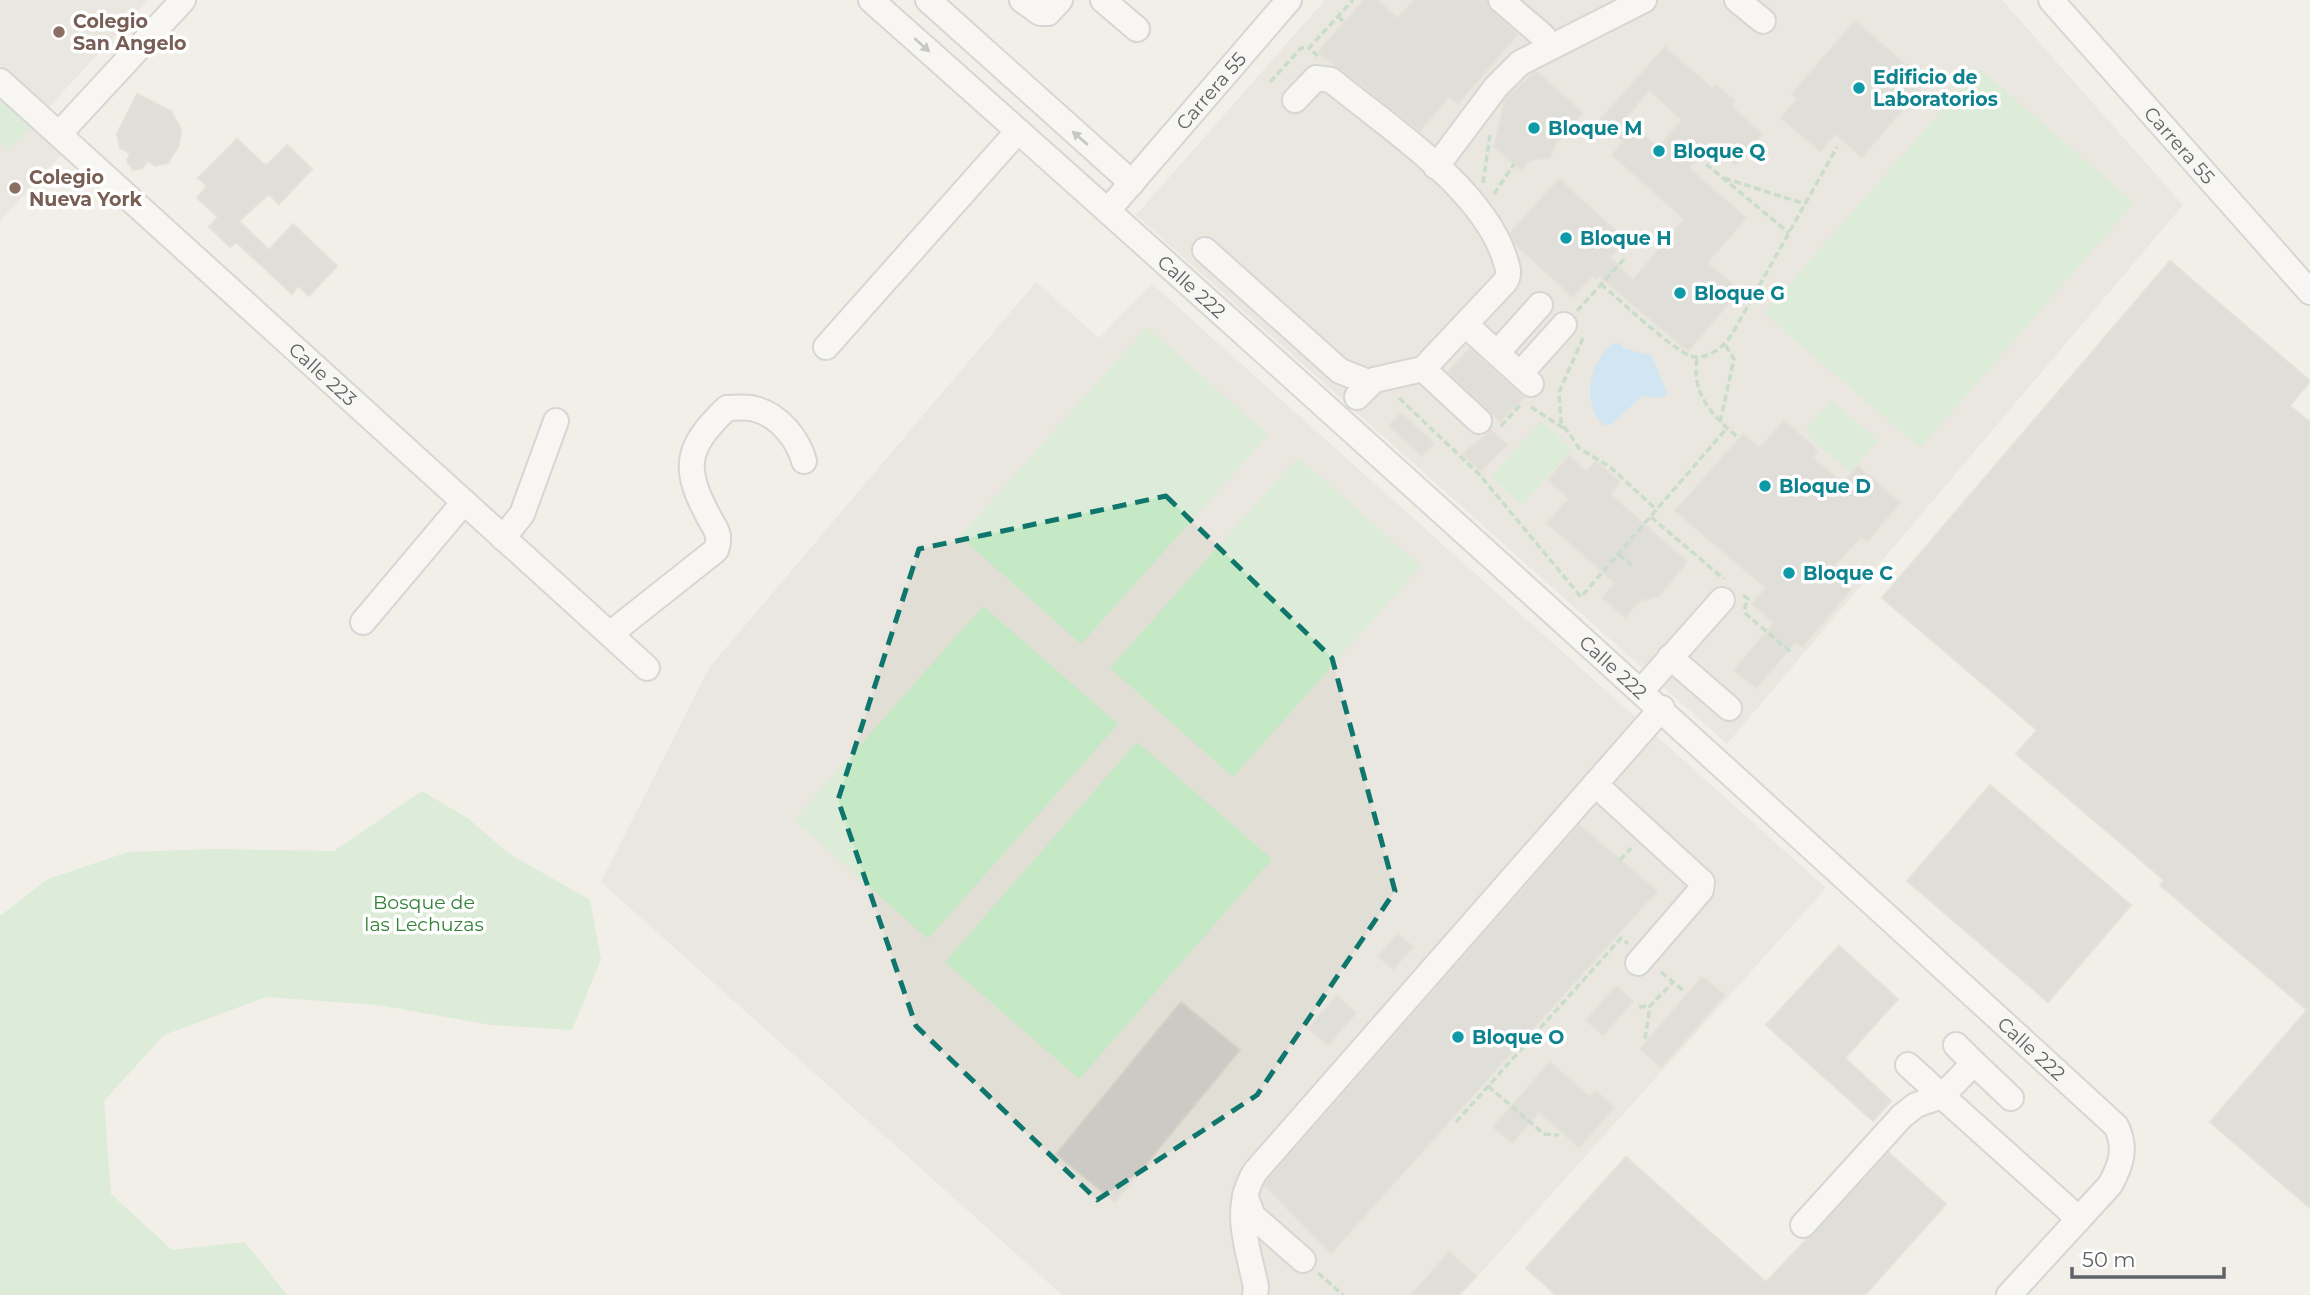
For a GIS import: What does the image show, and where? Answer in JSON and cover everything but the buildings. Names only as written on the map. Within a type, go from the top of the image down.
[{"type":"street","points":[[59,134],[183,0]]},
{"type":"street","name":"Calle 222","points":[[871,0],[1109,209],[1359,396],[1642,690],[2116,1126],[2123,1141],[2120,1166],[2110,1185],[2079,1219]]},
{"type":"street","points":[[928,0],[1132,183],[1109,209]]},
{"type":"street","points":[[1022,0],[1040,13],[1048,13],[1060,0]]},
{"type":"street","points":[[1103,0],[1137,29]]},
{"type":"street","name":"Carrera 55","points":[[1132,183],[1289,0]]},
{"type":"street","points":[[1502,0],[1543,36],[1546,49]]},
{"type":"street","points":[[1436,167],[1496,87],[1520,63],[1644,0]]},
{"type":"street","points":[[1737,0],[1763,21]]},
{"type":"street","name":"Carrera 55","points":[[2051,0],[2310,292]]},
{"type":"street","points":[[1205,250],[1340,371],[1359,396],[1423,369],[1506,282],[1509,272],[1497,237],[1487,220],[1436,167],[1324,78],[1309,83],[1295,100]]},
{"type":"street","name":"Calle 223","points":[[0,81],[647,668]]},
{"type":"street","points":[[826,347],[1018,131]]},
{"type":"street","points":[[1497,353],[1541,305]]},
{"type":"street","points":[[1466,325],[1526,379],[1578,321]]},
{"type":"street","points":[[1423,369],[1479,421]]},
{"type":"street","points":[[610,634],[716,550],[718,531],[692,479],[693,452],[702,432],[727,408],[756,408],[786,428],[799,444],[804,461]]},
{"type":"street","points":[[503,538],[522,514],[556,421]]},
{"type":"street","points":[[363,622],[464,502]]},
{"type":"street","points":[[1642,690],[1722,600]]},
{"type":"street","points":[[1670,657],[1728,708]]},
{"type":"street","points":[[1255,1295],[1256,1287],[1241,1216],[1244,1191],[1255,1172],[1662,708]]},
{"type":"street","points":[[1595,784],[1702,882],[1701,890],[1640,960]]},
{"type":"street","points":[[1956,1045],[2011,1098]]},
{"type":"street","points":[[1803,1225],[1902,1116],[1916,1105],[1942,1096],[1974,1063]]},
{"type":"street","points":[[1909,1065],[2079,1219],[2009,1295]]},
{"type":"street","points":[[1244,1191],[1252,1216],[1303,1260]]},
{"type":"path","points":[[1309,48],[1353,0]]},
{"type":"path","points":[[1338,16],[1344,22]]},
{"type":"path","points":[[1270,82],[1301,48],[1309,48],[1321,60],[1324,78]]},
{"type":"path","points":[[1601,284],[1680,352],[1697,358],[1713,353],[1725,344],[1837,147]]},
{"type":"path","points":[[1706,163],[1788,233]]},
{"type":"path","points":[[1487,204],[1514,164]]},
{"type":"path","points":[[1722,177],[1805,204]]},
{"type":"path","points":[[1564,429],[1559,413],[1559,392],[1578,321],[1601,284],[1625,258]]},
{"type":"path","points":[[1720,422],[1734,359],[1725,344]]},
{"type":"path","points":[[1697,358],[1695,377],[1700,393],[1720,422],[1739,438]]},
{"type":"path","points":[[1359,396],[1479,474],[1578,597],[1584,596],[1727,428]]},
{"type":"path","points":[[1479,421],[1500,427],[1524,402],[1564,429],[1584,453],[1609,467],[1657,510]]},
{"type":"path","points":[[1618,555],[1632,565]]},
{"type":"path","points":[[1747,626],[1752,619]]},
{"type":"path","points":[[1456,1122],[1621,938],[1640,960],[1685,992]]},
{"type":"path","points":[[1646,1039],[1650,1006],[1673,982]]},
{"type":"path","points":[[1639,1007],[1650,1006]]},
{"type":"path","points":[[1488,1086],[1544,1134],[1559,1135]]},
{"type":"path","points":[[1303,1260],[1343,1295]]},
{"type":"highlighted area","points":[[1166,496],[1332,658],[1395,891],[1257,1095],[1097,1200],[916,1026],[838,800],[919,549]]},
{"type":"shaded area","name":"Colegio San Angelo","points":[[0,0],[148,0],[48,108],[0,65]]},
{"type":"shaded area","points":[[1325,0],[2002,0],[2183,205],[1727,744],[1136,215]]},
{"type":"shaded area","name":"Colegio Nueva York","points":[[31,127],[62,154],[0,221],[0,142],[9,150]]},
{"type":"shaded area","points":[[1036,282],[1099,338],[1152,284],[1826,888],[1461,1295],[1062,1295],[601,882],[709,668]]},
{"type":"green space","points":[[1979,68],[2134,203],[1920,448],[1764,313]]},
{"type":"green space","points":[[0,99],[31,127],[9,150],[0,142]]},
{"type":"green space","points":[[1147,327],[1268,435],[1081,644],[960,536]]},
{"type":"green space","points":[[1832,400],[1878,441],[1850,472],[1804,432]]},
{"type":"green space","points":[[1541,421],[1572,449],[1522,505],[1491,477]]},
{"type":"green space","points":[[1298,457],[1421,566],[1233,777],[1110,668]]},
{"type":"green space","points":[[983,606],[1118,724],[928,939],[794,820]]},
{"type":"green space","points":[[1137,742],[1272,859],[1079,1079],[945,962]]},
{"type":"green space","name":"Bosque de las Lechuzas","points":[[422,791],[469,819],[508,853],[590,900],[601,959],[572,1030],[491,1025],[378,1005],[266,997],[164,1035],[104,1101],[111,1194],[172,1250],[245,1242],[287,1295],[0,1295],[0,916],[48,879],[128,852],[215,849],[334,851]]},
{"type":"water","points":[[1613,343],[1620,343],[1623,348],[1652,356],[1667,393],[1663,398],[1642,396],[1613,423],[1604,426],[1592,406],[1591,383],[1598,361]]},
{"type":"place","name":"Colegio San Angelo","points":[[59,32]]},
{"type":"place","name":"Edificio de Laboratorios","points":[[1859,88]]},
{"type":"place","name":"Bloque M","points":[[1534,128]]},
{"type":"place","name":"Bloque Q","points":[[1659,151]]},
{"type":"place","name":"Colegio Nueva York","points":[[15,188]]},
{"type":"place","name":"Bloque H","points":[[1566,238]]},
{"type":"place","name":"Bloque G","points":[[1680,293]]},
{"type":"place","name":"Bloque D","points":[[1765,486]]},
{"type":"place","name":"Bloque C","points":[[1789,573]]},
{"type":"place","name":"Bloque O","points":[[1458,1037]]}]
